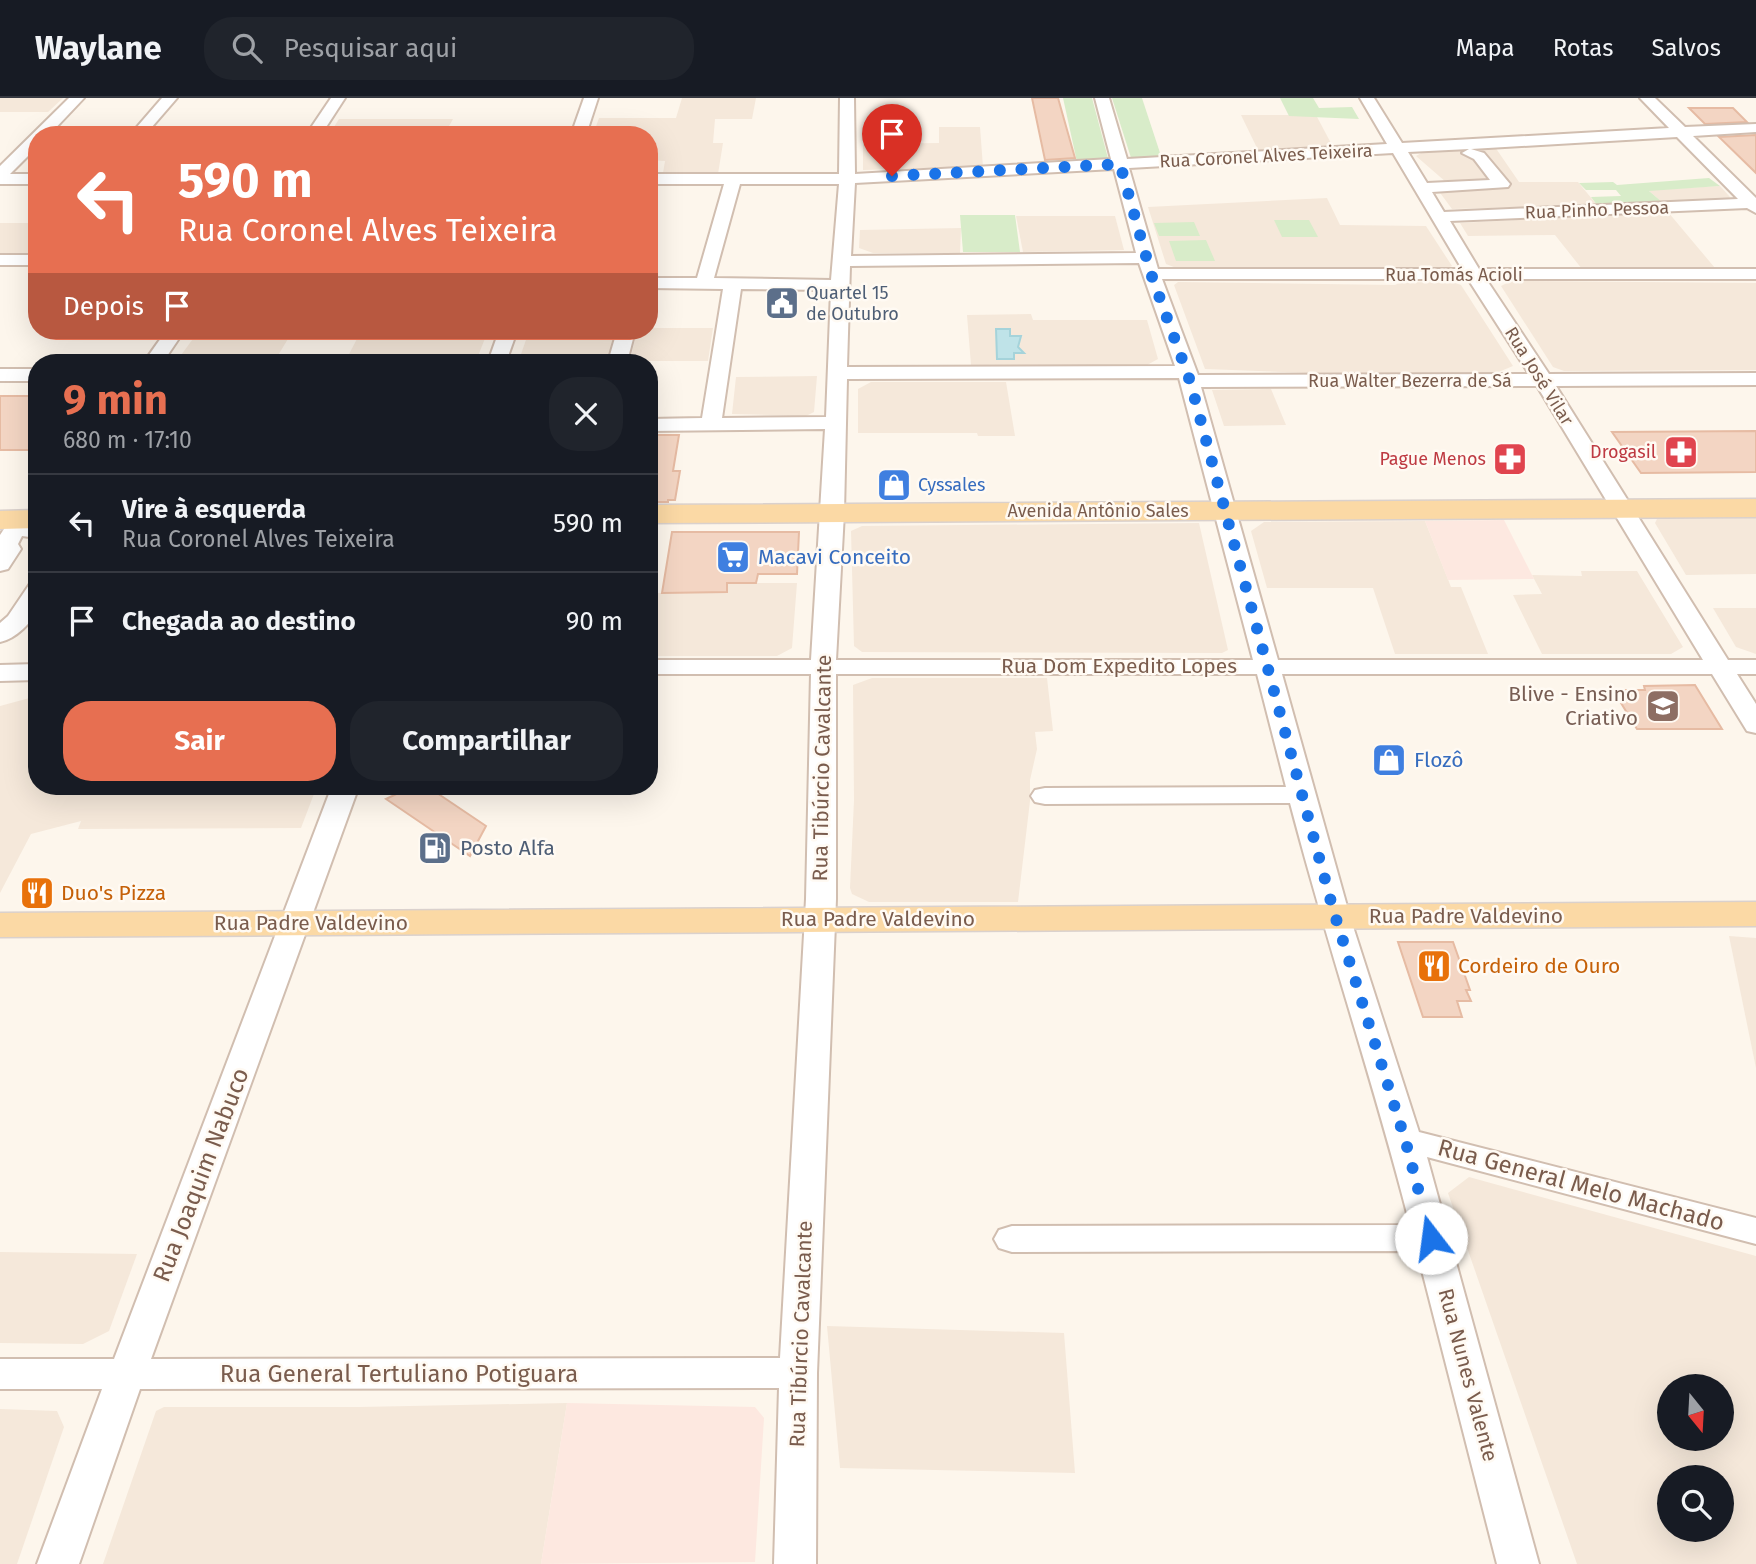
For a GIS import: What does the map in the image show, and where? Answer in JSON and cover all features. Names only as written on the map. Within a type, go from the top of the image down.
[{"type":"main road","name":"Avenida Antônio Sales","points":[[658,514],[1756,508]]},
{"type":"main road","name":"Rua Padre Valdevino","points":[[0,925],[1756,914]]},
{"type":"street","points":[[50,126],[78,98]]},
{"type":"street","points":[[146,126],[170,98]]},
{"type":"street","points":[[319,126],[338,98]]},
{"type":"street","points":[[581,126],[591,98]]},
{"type":"street","name":"Rua Tibúrcio Cavalcante","points":[[795,1564],[798,1373],[820,919],[824,666],[847,179],[847,98]]},
{"type":"street","name":"Rua Nunes Valente","points":[[1102,98],[1149,266],[1188,376],[1335,917],[1406,1143],[1518,1564]]},
{"type":"street","name":"Rua José Vilar","points":[[1367,98],[1438,217],[1543,380],[1756,725]]},
{"type":"street","points":[[1647,98],[1755,205]]},
{"type":"street","name":"Rua Coronel Alves Teixeira","points":[[658,179],[847,179],[1756,128]]},
{"type":"street","points":[[0,177],[28,148]]},
{"type":"street","points":[[1421,188],[1502,184],[1479,156],[1471,153]]},
{"type":"street","points":[[0,177],[28,179]]},
{"type":"street","points":[[704,284],[733,179]]},
{"type":"street","name":"Rua Pinho Pessoa","points":[[1438,217],[1755,205]]},
{"type":"street","points":[[0,260],[28,260]]},
{"type":"street","name":"Rua Tomás Acioli","points":[[658,284],[733,284],[841,273],[1149,266],[1474,275],[1756,274]]},
{"type":"street","points":[[711,424],[733,284]]},
{"type":"street","name":"Rua Walter Bezerra de Sá","points":[[836,373],[1543,380],[1756,379]]},
{"type":"street","points":[[0,375],[28,375]]},
{"type":"street","points":[[658,425],[836,423]]},
{"type":"street","points":[[0,564],[10,550],[6,544],[14,531],[24,529],[17,526]]},
{"type":"street","points":[[0,635],[17,621],[28,604]]},
{"type":"street","points":[[0,653],[16,639],[28,621]]},
{"type":"street","name":"Rua Dom Expedito Lopes","points":[[658,667],[1756,667]]},
{"type":"street","points":[[0,673],[28,672]]},
{"type":"street","name":"Rua Joaquim Nabuco","points":[[58,1564],[124,1375],[297,923],[342,795]]},
{"type":"street","points":[[1045,796],[1302,795]]},
{"type":"street","name":"Rua General Melo Machado","points":[[1406,1143],[1424,1144],[1756,1231]]},
{"type":"street","points":[[1012,1239],[1431,1238]]},
{"type":"street","name":"Rua General Tertuliano Potiguara","points":[[0,1374],[798,1373]]},
{"type":"shaded area","points":[[0,98],[63,98],[48,112],[0,112]]},
{"type":"shaded area","points":[[682,98],[756,98],[752,119],[715,119],[713,143],[723,143],[718,174],[663,173],[665,161],[658,161],[658,126],[596,126],[599,118],[676,118]]},
{"type":"shaded area","points":[[1241,115],[1316,115],[1333,147],[1258,150]]},
{"type":"shaded area","points":[[339,119],[453,119],[449,126],[335,126]]},
{"type":"shaded area","points":[[939,127],[980,127],[983,167],[863,170],[863,144],[939,143]]},
{"type":"shaded area","points":[[1495,147],[1519,182],[1578,182],[1597,205],[1452,209],[1438,190],[1454,189],[1416,156],[1423,152]]},
{"type":"shaded area","points":[[1720,186],[1730,197],[1728,199],[1662,202],[1648,190]]},
{"type":"shaded area","points":[[1327,198],[1340,225],[1426,226],[1452,266],[1179,269],[1166,264],[1148,207]]},
{"type":"shaded area","points":[[1668,212],[1715,268],[1582,269],[1555,235],[1468,236],[1460,223]]},
{"type":"shaded area","points":[[1016,216],[1115,216],[1124,250],[1023,252]]},
{"type":"shaded area","points":[[0,223],[28,223],[28,254],[0,254]]},
{"type":"shaded area","points":[[961,228],[960,253],[873,253],[859,248],[860,230]]},
{"type":"shaded area","points":[[1511,281],[1756,283],[1756,370],[1564,371],[1553,367],[1501,286]]},
{"type":"shaded area","points":[[1178,282],[1395,285],[1402,282],[1455,283],[1461,285],[1513,366],[1496,373],[1334,374],[1205,369],[1174,285]]},
{"type":"shaded area","points":[[1031,314],[1033,320],[1147,320],[1158,359],[1147,365],[971,365],[967,315]]},
{"type":"shaded area","points":[[658,328],[713,328],[708,361],[658,361],[658,354],[632,354],[635,340],[658,340]]},
{"type":"shaded area","points":[[192,340],[287,340],[279,354],[182,354]]},
{"type":"shaded area","points":[[356,340],[484,340],[479,354],[349,354]]},
{"type":"shaded area","points":[[526,340],[615,340],[612,354],[521,354]]},
{"type":"shaded area","points":[[817,376],[814,412],[806,416],[732,414],[736,377]]},
{"type":"shaded area","points":[[871,382],[1006,382],[1015,436],[978,436],[977,433],[858,433],[858,389]]},
{"type":"shaded area","points":[[1271,389],[1286,425],[1224,426],[1212,390]]},
{"type":"shaded area","points":[[1756,518],[1756,574],[1686,575],[1655,523],[1657,519]]},
{"type":"shaded area","points":[[1504,520],[1534,579],[1448,580],[1425,521]]},
{"type":"shaded area","points":[[1425,521],[1451,587],[1461,587],[1488,654],[1395,654],[1373,588],[1267,588],[1251,531],[1264,522]]},
{"type":"shaded area","points":[[1199,523],[1228,650],[1222,653],[862,652],[854,646],[851,531],[862,526]]},
{"type":"shaded area","points":[[1581,571],[1637,571],[1683,647],[1671,654],[1542,654],[1513,595],[1542,594],[1532,575],[1582,576]]},
{"type":"shaded area","points":[[727,583],[797,583],[792,648],[777,656],[658,656],[658,593],[726,592]]},
{"type":"shaded area","points":[[1713,608],[1756,608],[1756,654],[1736,647]]},
{"type":"shaded area","points":[[872,678],[1047,678],[1053,731],[1035,732],[1037,749],[1030,780],[1018,902],[869,902],[852,894],[853,685]]},
{"type":"shaded area","points":[[28,698],[28,795],[314,795],[301,828],[78,829],[81,821],[31,834],[0,893],[0,706]]},
{"type":"shaded area","points":[[1729,936],[1756,938],[1756,1068]]},
{"type":"shaded area","points":[[1469,1177],[1756,1256],[1756,1564],[1577,1564],[1448,1193]]},
{"type":"shaded area","points":[[0,1252],[137,1254],[109,1331],[83,1344],[0,1343]]},
{"type":"shaded area","points":[[827,1326],[1064,1333],[1075,1473],[840,1468]]},
{"type":"shaded area","points":[[567,1403],[541,1564],[103,1564],[156,1411],[164,1407]]},
{"type":"shaded area","points":[[567,1403],[755,1407],[764,1418],[755,1562],[541,1564]]},
{"type":"shaded area","points":[[0,1409],[57,1411],[64,1427],[17,1564],[0,1564]]},
{"type":"green space","points":[[1063,98],[1092,98],[1109,162],[1077,162]]},
{"type":"green space","points":[[1112,98],[1142,98],[1162,159],[1132,161]]},
{"type":"green space","points":[[1280,98],[1313,98],[1319,108],[1352,107],[1359,119],[1289,116]]},
{"type":"green space","points":[[1709,178],[1720,186],[1649,191],[1662,202],[1597,205],[1591,197],[1621,196],[1616,190],[1586,190],[1579,183],[1613,182],[1617,185]]},
{"type":"green space","points":[[960,215],[1015,215],[1020,252],[963,252]]},
{"type":"green space","points":[[1274,220],[1309,220],[1318,237],[1282,237]]},
{"type":"green space","points":[[1194,222],[1200,236],[1159,236],[1154,223]]},
{"type":"green space","points":[[1206,240],[1215,261],[1176,261],[1169,241]]},
{"type":"water","points":[[996,329],[1010,329],[1010,336],[1021,336],[1018,347],[1024,353],[1014,353],[1014,359],[997,359]]},
{"type":"building","points":[[1032,98],[1058,98],[1075,158],[1045,160]]},
{"type":"building","points":[[1689,108],[1733,108],[1747,122],[1705,124]]},
{"type":"building","points":[[1756,135],[1756,173],[1719,137]]},
{"type":"building","points":[[0,396],[28,396],[28,450],[0,450]]},
{"type":"building","name":"Drogasil","points":[[1756,431],[1756,472],[1641,473],[1612,432]]},
{"type":"building","points":[[658,435],[679,435],[673,471],[680,471],[675,500],[658,502]]},
{"type":"building","name":"Macavi Conceito","points":[[672,532],[799,532],[797,574],[758,574],[756,583],[727,583],[727,592],[662,593]]},
{"type":"building","name":"Blive - Ensino Criativo","points":[[1695,685],[1722,729],[1637,729],[1613,690],[1645,690],[1644,686]]},
{"type":"building","points":[[394,795],[440,795],[486,826],[470,856],[386,799]]},
{"type":"building","name":"Cordeiro de Ouro","points":[[1398,942],[1453,942],[1470,990],[1466,990],[1471,1001],[1457,1001],[1462,1017],[1423,1017]]},
{"type":"place","name":"Quartel 15 de Outubro","points":[[782,303]]},
{"type":"place","name":"Drogasil","points":[[1681,452]]},
{"type":"place","name":"Pague Menos","points":[[1510,459]]},
{"type":"place","name":"Cyssales","points":[[894,485]]},
{"type":"place","name":"Macavi Conceito","points":[[733,557]]},
{"type":"place","name":"Blive - Ensino Criativo","points":[[1663,706]]},
{"type":"place","name":"Flozô","points":[[1389,760]]},
{"type":"place","name":"Posto Alfa","points":[[435,848]]},
{"type":"place","name":"Duo's Pizza","points":[[37,893]]},
{"type":"place","name":"Cordeiro de Ouro","points":[[1434,966]]},
{"type":"route","points":[[892,176],[1120,164],[1151,274],[1190,381],[1333,909],[1406,1143],[1431,1238]]}]
